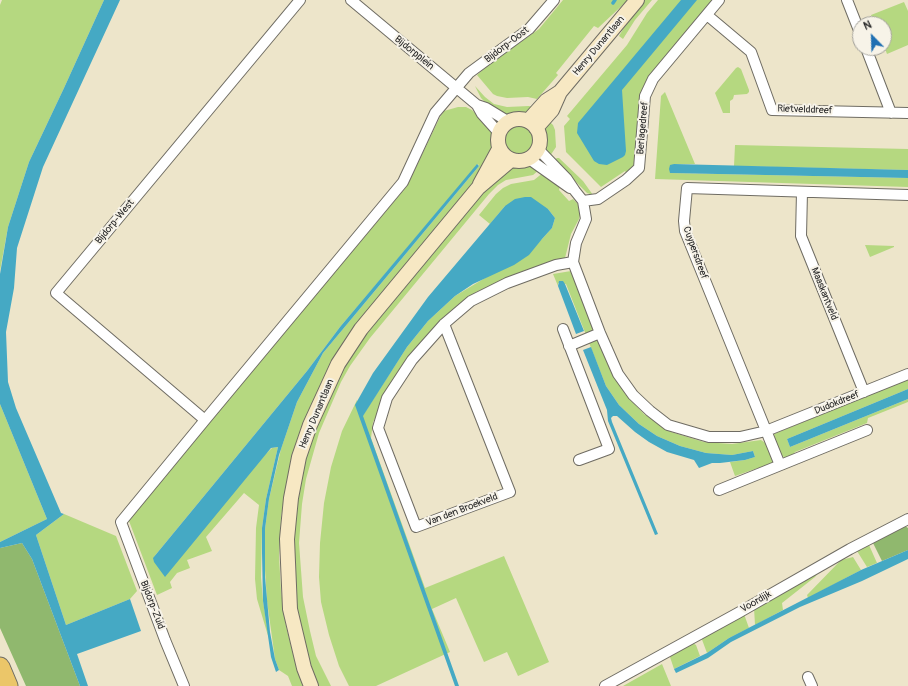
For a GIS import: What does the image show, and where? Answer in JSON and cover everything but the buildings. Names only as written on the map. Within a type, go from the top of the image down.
[{"type":"highway","points":[[0,667],[8,686]]},
{"type":"main road","name":"Henry Dunantlaan","points":[[532,124],[546,101],[560,92],[637,0]]},
{"type":"main road","points":[[520,119],[532,124],[540,138],[534,154],[524,161],[511,160],[504,156],[499,149],[498,141],[499,133],[503,126],[509,122],[520,119]]},
{"type":"main road","points":[[478,188],[499,149]]},
{"type":"main road","points":[[478,188],[511,160]]},
{"type":"main road","name":"Henry Dunantlaan","points":[[311,686],[304,668],[290,609],[287,539],[291,498],[299,457],[310,424],[338,364],[361,329],[478,188]]},
{"type":"street","name":"Bijdorp-West","points":[[205,420],[56,293],[300,0]]},
{"type":"street","name":"Bijdorpplein","points":[[351,0],[457,87],[477,105],[482,114],[499,133]]},
{"type":"street","name":"Bijdorp-Oost","points":[[457,87],[469,73],[529,29],[554,0]]},
{"type":"street","name":"Berlagedreef","points":[[583,201],[598,198],[626,180],[639,168],[645,96],[653,79],[719,0]]},
{"type":"street","points":[[847,0],[853,16]]},
{"type":"street","name":"Rietvelddreef","points":[[707,15],[750,52],[772,110],[908,113]]},
{"type":"street","points":[[869,56],[891,113]]},
{"type":"street","points":[[205,420],[403,182],[435,113],[457,87]]},
{"type":"street","name":"Bijdorpplein","points":[[477,105],[486,108],[509,122]]},
{"type":"street","points":[[534,154],[567,179],[583,201],[586,219],[576,243],[573,262]]},
{"type":"street","name":"Cuypersdreef","points":[[766,431],[686,231],[684,221],[687,188],[908,195]]},
{"type":"street","name":"Maaskantveld","points":[[802,192],[801,236],[864,392]]},
{"type":"street","name":"Dudokdreef","points":[[573,262],[600,333],[618,374],[634,395],[650,411],[668,425],[709,437],[740,437],[766,431],[908,374]]},
{"type":"street","name":"Van den Broekveld","points":[[444,324],[510,492],[416,527],[378,428],[387,398],[412,360],[444,324],[471,301],[506,283],[556,265],[573,262]]},
{"type":"street","points":[[563,329],[608,449],[579,460]]},
{"type":"street","points":[[569,346],[600,333]]},
{"type":"street","name":"Bijdorp-Zuid","points":[[184,686],[121,522],[205,420]]},
{"type":"street","points":[[719,490],[866,430]]},
{"type":"street","points":[[766,431],[780,465]]},
{"type":"street","name":"Voordijk","points":[[605,686],[908,518]]},
{"type":"green space","points":[[2,0],[104,0],[29,162],[8,227],[0,271],[0,5]]},
{"type":"green space","points":[[563,0],[628,0],[598,28],[594,26],[556,73],[558,75],[537,99],[528,97],[507,98],[493,94],[477,75],[487,66],[539,29]]},
{"type":"green space","points":[[645,0],[652,0],[635,20],[623,39],[619,36],[629,19]]},
{"type":"green space","points":[[658,0],[715,0],[648,80],[634,169],[627,174],[625,171],[601,187],[566,152],[564,126],[570,119],[567,116],[627,45],[647,13]]},
{"type":"green space","points":[[904,2],[908,11],[908,45],[892,52],[892,16],[871,15]]},
{"type":"green space","points":[[738,67],[741,69],[749,92],[747,94],[734,95],[733,99],[730,101],[730,113],[723,113],[715,93]]},
{"type":"green space","points":[[475,86],[494,104],[507,107],[533,107],[528,114],[503,114],[481,98]]},
{"type":"green space","points":[[665,92],[695,164],[674,164],[670,173],[908,178],[908,187],[655,179],[661,96]]},
{"type":"green space","points":[[458,107],[466,107],[472,110],[491,129],[493,133],[492,155],[468,191],[330,365],[308,412],[296,445],[287,480],[281,517],[279,556],[281,591],[286,626],[303,686],[292,686],[288,676],[279,670],[275,659],[267,601],[264,554],[265,529],[269,499],[281,449],[297,402],[323,353],[479,166],[478,164],[340,327],[307,371],[153,558],[272,448],[278,447],[266,499],[262,528],[261,577],[269,639],[257,599],[255,579],[256,528],[259,505],[244,493],[206,537],[212,551],[187,560],[190,568],[177,573],[170,582],[172,588],[157,595],[129,521],[132,515],[176,461],[407,186],[440,117],[444,111]]},
{"type":"green space","points":[[548,120],[553,125],[555,130],[556,147],[550,156],[546,151],[545,145],[545,129]]},
{"type":"green space","points":[[519,126],[529,130],[533,140],[529,150],[519,154],[509,150],[505,140],[509,130]]},
{"type":"green space","points":[[735,145],[908,149],[908,170],[734,166]]},
{"type":"green space","points":[[559,158],[583,181],[593,195],[587,193],[554,160]]},
{"type":"green space","points":[[514,166],[530,166],[539,170],[533,175],[506,180],[498,185],[489,194],[370,338],[350,366],[341,382],[319,433],[306,479],[302,504],[299,543],[303,597],[310,631],[316,656],[331,686],[317,686],[313,676],[295,602],[292,560],[297,498],[309,446],[336,381],[360,341],[488,187]]},
{"type":"green space","points":[[544,172],[560,186],[559,190],[569,201],[573,199],[581,210],[579,219],[571,234],[565,258],[512,276],[476,292],[449,315],[392,385],[373,422],[371,438],[425,588],[504,556],[549,662],[518,676],[507,652],[484,662],[456,598],[432,609],[450,652],[376,686],[349,686],[339,666],[329,635],[321,602],[319,577],[320,543],[324,503],[331,467],[342,431],[357,400],[363,415],[407,347],[428,321],[455,296],[490,275],[542,239],[552,228],[555,218],[548,209],[505,206],[490,224],[479,215],[496,194],[503,188],[511,184],[534,180]]},
{"type":"green space","points":[[865,245],[894,246],[894,247],[870,257]]},
{"type":"green space","points":[[571,271],[611,371],[626,395],[644,414],[671,432],[704,442],[732,444],[761,440],[767,444],[773,457],[773,464],[760,471],[758,468],[735,476],[730,462],[755,457],[753,451],[732,455],[706,453],[680,446],[657,436],[639,424],[619,405],[606,386],[566,284],[558,283],[558,286],[553,274]]},
{"type":"green space","points":[[908,379],[908,389],[787,439],[790,447],[908,399],[908,402],[868,418],[867,423],[795,452],[792,457],[789,458],[781,455],[775,441],[774,434]]},
{"type":"green space","points":[[0,404],[47,519],[0,542]]},
{"type":"green space","points":[[64,514],[116,536],[137,591],[130,599],[66,625],[36,535]]},
{"type":"green space","points":[[905,526],[908,528],[908,550],[882,561],[873,543]]},
{"type":"green space","points":[[22,543],[32,559],[80,686],[26,686],[0,628],[0,548]]},
{"type":"green space","points":[[869,545],[877,563],[867,567],[857,551]]},
{"type":"green space","points":[[853,557],[861,570],[808,598],[807,595],[841,560]]},
{"type":"green space","points":[[819,572],[815,577],[782,603],[783,610],[755,625],[754,608]]},
{"type":"green space","points":[[744,614],[749,628],[729,638],[707,653],[701,637]]},
{"type":"green space","points":[[691,642],[696,645],[700,656],[674,669],[670,657]]},
{"type":"green space","points":[[662,664],[671,686],[623,686]]},
{"type":"water","points":[[104,0],[120,0],[43,167],[17,248],[14,288],[6,332],[8,382],[16,408],[61,513],[64,514],[36,535],[66,625],[130,599],[141,631],[77,654],[88,686],[80,686],[32,559],[22,543],[0,548],[0,542],[47,519],[0,404],[0,274],[8,227],[29,162]]},
{"type":"water","points":[[681,0],[697,0],[622,90],[625,155],[607,165],[599,164],[594,161],[577,133],[578,123]]},
{"type":"water","points":[[477,164],[479,166],[323,353],[297,402],[279,455],[269,499],[265,529],[265,577],[270,632],[275,659],[279,670],[276,672],[271,657],[263,601],[262,528],[266,499],[278,447],[271,448],[165,577],[154,562],[153,558],[307,371],[340,327]]},
{"type":"water","points":[[670,165],[908,170],[908,178],[670,173]]},
{"type":"water","points":[[531,197],[548,209],[555,218],[552,228],[529,255],[514,265],[473,284],[455,296],[428,321],[407,347],[363,416],[459,686],[455,686],[355,405],[373,373],[428,297],[505,206],[515,199]]},
{"type":"water","points":[[559,281],[563,281],[565,284],[584,331],[576,334],[558,286]]},
{"type":"water","points":[[591,347],[606,386],[619,405],[639,424],[657,436],[680,446],[706,453],[732,455],[753,451],[755,457],[745,460],[712,463],[699,468],[694,460],[667,452],[635,432],[617,416],[613,416],[611,418],[612,422],[658,534],[655,535],[608,421],[607,410],[583,350]]},
{"type":"water","points":[[908,389],[908,399],[790,447],[787,439]]},
{"type":"water","points":[[908,550],[908,559],[862,581],[800,607],[731,642],[708,658],[676,673],[674,669],[707,653],[729,638],[861,570]]}]
